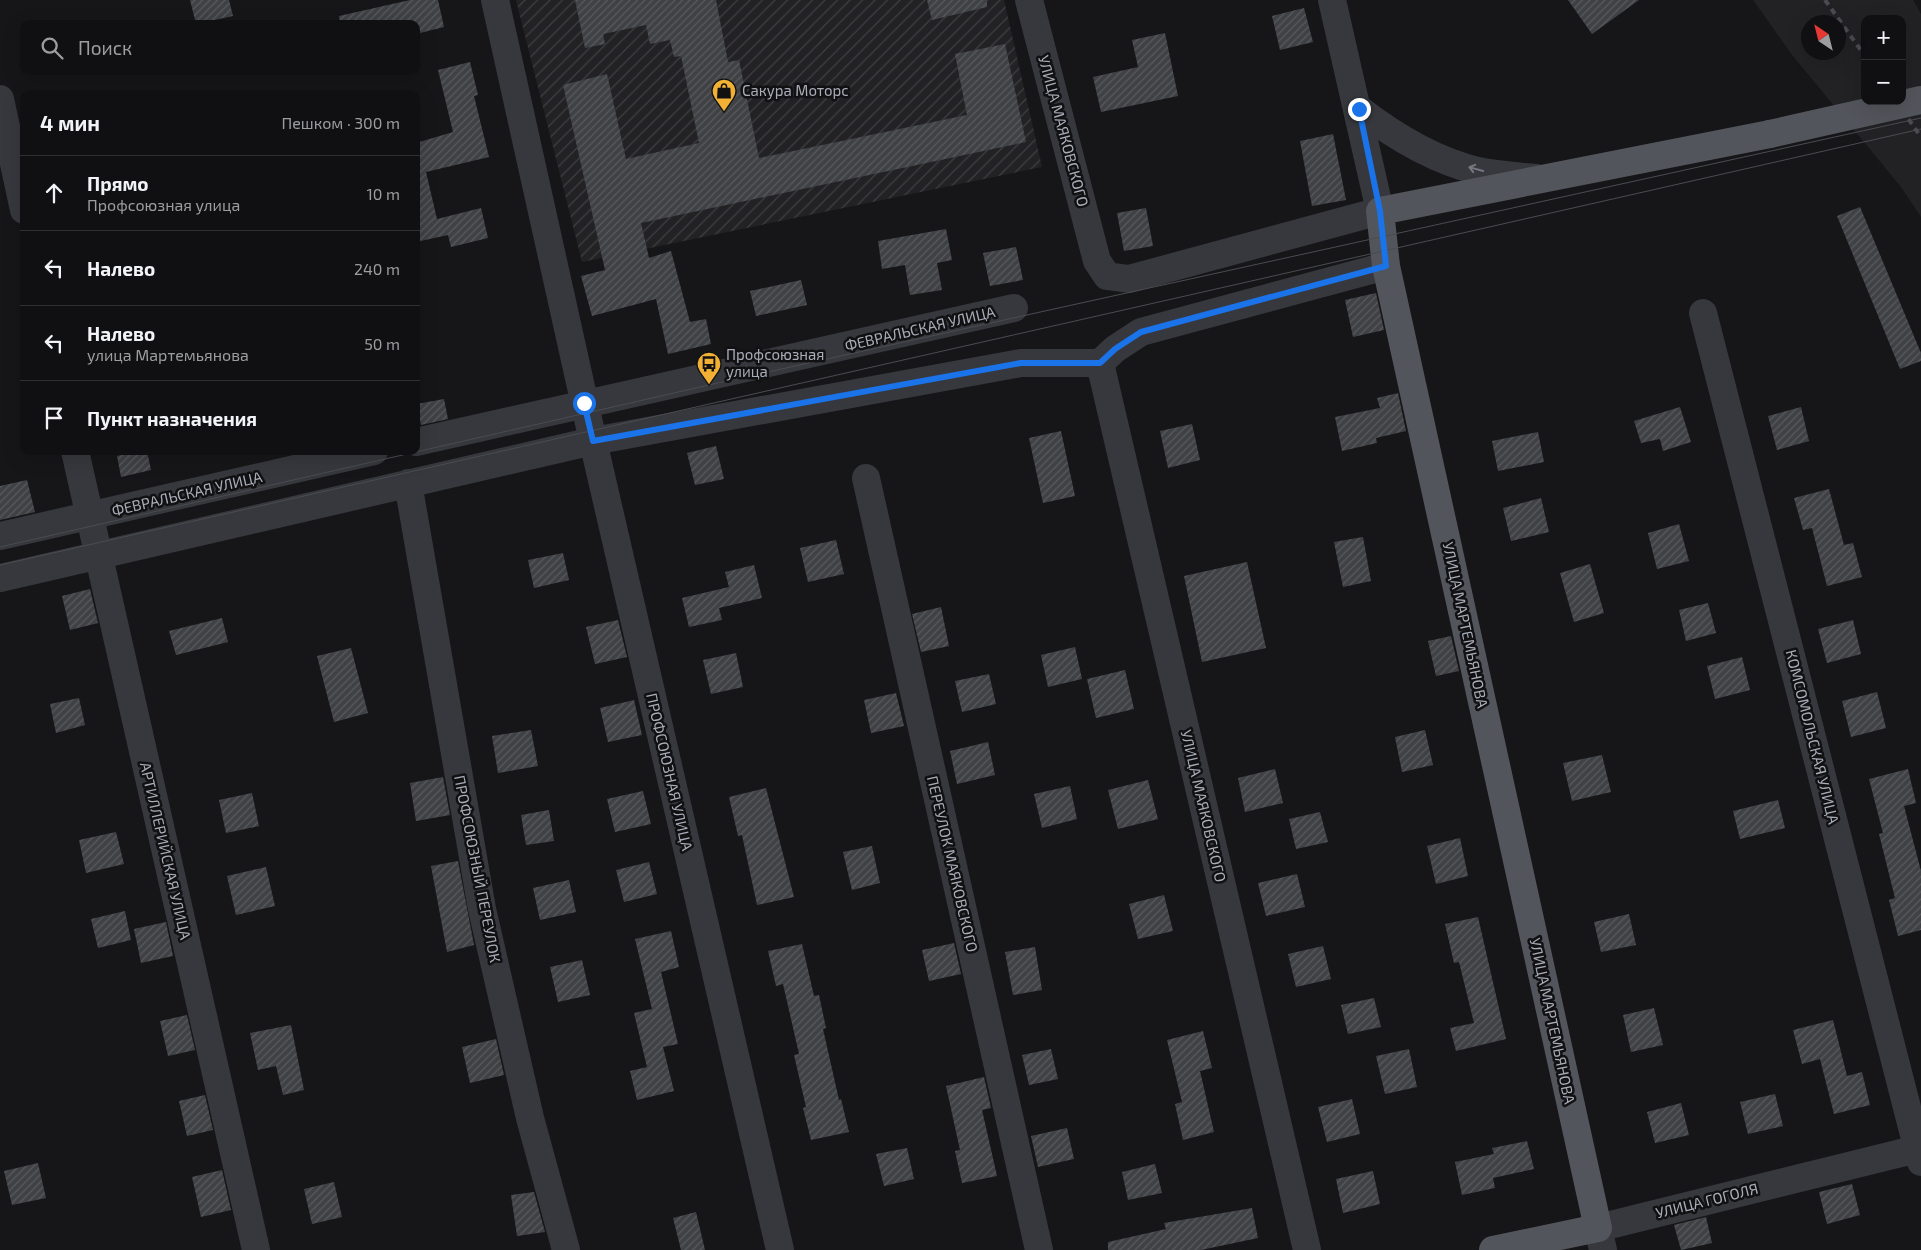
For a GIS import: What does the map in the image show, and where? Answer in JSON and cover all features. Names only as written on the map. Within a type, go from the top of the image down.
[{"type":"main road","points":[[1380,211],[1770,134],[1921,100]]},
{"type":"main road","name":"УЛИЦА МАРТЕМЬЯНОВА","points":[[1380,211],[1386,266],[1600,1239]]},
{"type":"main road","name":"УЛИЦА ГОГОЛЯ","points":[[1493,1250],[1600,1239]]},
{"type":"street","name":"ПРОФСОЮЗНАЯ УЛИЦА","points":[[495,0],[584,403],[780,1250]]},
{"type":"street","name":"УЛИЦА МАЯКОВСКОГО","points":[[1029,0],[1098,261],[1107,276],[1129,279],[1380,211]]},
{"type":"street","name":"УЛИЦА МАРТЕМЬЯНОВА","points":[[1332,0],[1359,109],[1380,211]]},
{"type":"street","points":[[0,99],[20,192]]},
{"type":"street","points":[[1359,109],[1390,133],[1420,151],[1478,171],[1542,179]]},
{"type":"street","points":[[0,578],[97,554],[593,441],[1021,363],[1100,363],[1115,349],[1141,332],[1386,266]]},
{"type":"street","name":"ФЕВРАЛЬСКАЯ УЛИЦА","points":[[420,441],[1014,308]]},
{"type":"street","name":"КОМСОМОЛЬСКАЯ УЛИЦА","points":[[1703,313],[1920,1153]]},
{"type":"street","name":"УЛИЦА МАЯКОВСКОГО","points":[[1100,363],[1307,1250]]},
{"type":"street","name":"АРТИЛЛЕРИЙСКАЯ УЛИЦА","points":[[76,455],[256,1250]]},
{"type":"street","name":"ФЕВРАЛЬСКАЯ УЛИЦА","points":[[0,536],[356,455]]},
{"type":"street","name":"ПЕРЕУЛОК МАЯКОВСКОГО","points":[[866,478],[1039,1250]]},
{"type":"street","name":"ПРОФСОЮЗНЫЙ ПЕРЕУЛОК","points":[[408,483],[482,909],[530,1118],[566,1250]]},
{"type":"street","name":"УЛИЦА ГОГОЛЯ","points":[[1600,1239],[1920,1153]]},
{"type":"shaded area","points":[[516,0],[1004,0],[1042,167],[582,262]]},
{"type":"shaded area","points":[[1753,0],[1913,0],[1921,14],[1921,217],[1901,187],[1792,55]]},
{"type":"building","points":[[190,0],[229,0],[233,16],[214,20],[195,20]]},
{"type":"building","points":[[410,0],[438,0],[444,27],[420,33],[420,20],[340,20],[339,16]]},
{"type":"building","points":[[575,0],[716,0],[728,62],[739,60],[759,158],[967,115],[955,54],[1005,44],[1026,142],[641,223],[649,258],[671,251],[690,322],[706,319],[711,344],[668,354],[656,299],[592,316],[581,276],[605,270],[563,85],[607,74],[626,159],[699,143],[681,56],[674,57],[670,40],[650,44],[646,25],[603,34],[605,44],[585,48]]},
{"type":"building","points":[[927,0],[987,0],[987,7],[932,20]]},
{"type":"building","points":[[1568,0],[1639,0],[1592,34]]},
{"type":"building","points":[[1304,8],[1313,42],[1280,50],[1272,16]]},
{"type":"building","points":[[1165,33],[1178,96],[1101,112],[1093,77],[1138,67],[1132,40]]},
{"type":"building","points":[[470,62],[478,95],[474,96],[489,157],[426,172],[437,219],[481,208],[488,238],[451,247],[448,235],[420,241],[420,142],[453,132],[438,70]]},
{"type":"building","points":[[1333,134],[1346,200],[1312,206],[1300,141]]},
{"type":"building","points":[[1860,207],[1921,353],[1921,361],[1900,369],[1837,216]]},
{"type":"building","points":[[1146,208],[1153,246],[1124,251],[1117,213]]},
{"type":"building","points":[[946,229],[952,260],[937,263],[942,290],[910,295],[905,265],[882,269],[878,241]]},
{"type":"building","points":[[1016,247],[1023,280],[990,286],[983,253]]},
{"type":"building","points":[[801,280],[807,305],[756,316],[750,291]]},
{"type":"building","points":[[1376,293],[1384,330],[1353,337],[1345,300]]},
{"type":"building","points":[[1398,393],[1406,431],[1376,438],[1377,443],[1342,451],[1335,417],[1380,408],[1377,398]]},
{"type":"building","points":[[444,399],[448,419],[421,425],[420,403]]},
{"type":"building","points":[[1680,407],[1691,442],[1663,451],[1660,439],[1641,443],[1634,421]]},
{"type":"building","points":[[1801,407],[1809,441],[1777,450],[1768,416]]},
{"type":"building","points":[[1192,424],[1200,460],[1168,468],[1160,431]]},
{"type":"building","points":[[1061,431],[1075,496],[1043,503],[1029,438]]},
{"type":"building","points":[[1538,432],[1544,462],[1498,471],[1492,441]]},
{"type":"building","points":[[716,446],[724,479],[695,485],[687,453]]},
{"type":"building","points":[[148,455],[151,470],[121,477],[117,456]]},
{"type":"building","points":[[27,480],[35,512],[0,520],[0,486]]},
{"type":"building","points":[[1829,489],[1844,545],[1853,543],[1862,577],[1827,586],[1812,528],[1803,530],[1794,498]]},
{"type":"building","points":[[1541,498],[1549,532],[1511,541],[1503,508]]},
{"type":"building","points":[[1679,524],[1689,561],[1657,569],[1648,533]]},
{"type":"building","points":[[1363,537],[1371,581],[1343,587],[1334,542]]},
{"type":"building","points":[[836,540],[844,574],[808,582],[800,548]]},
{"type":"building","points":[[563,553],[569,580],[534,588],[528,560]]},
{"type":"building","points":[[1247,562],[1266,648],[1202,662],[1184,576]]},
{"type":"building","points":[[1590,564],[1604,613],[1574,622],[1560,573]]},
{"type":"building","points":[[754,565],[762,598],[719,608],[722,620],[689,627],[682,598],[729,587],[725,572]]},
{"type":"building","points":[[90,589],[98,623],[70,630],[62,596]]},
{"type":"building","points":[[1708,603],[1716,633],[1686,641],[1679,610]]},
{"type":"building","points":[[941,607],[949,646],[921,652],[912,614]]},
{"type":"building","points":[[222,618],[228,642],[176,655],[169,631]]},
{"type":"building","points":[[618,620],[627,657],[595,664],[586,627]]},
{"type":"building","points":[[1853,620],[1861,654],[1827,663],[1818,629]]},
{"type":"building","points":[[1451,636],[1459,671],[1436,676],[1428,641]]},
{"type":"building","points":[[1075,647],[1082,679],[1048,687],[1041,655]]},
{"type":"building","points":[[351,648],[368,713],[334,722],[317,656]]},
{"type":"building","points":[[736,653],[743,687],[711,694],[703,660]]},
{"type":"building","points":[[1742,657],[1750,690],[1715,699],[1707,666]]},
{"type":"building","points":[[1125,670],[1134,709],[1096,718],[1087,679]]},
{"type":"building","points":[[989,674],[996,704],[962,712],[955,681]]},
{"type":"building","points":[[1877,692],[1886,728],[1851,737],[1842,701]]},
{"type":"building","points":[[896,693],[904,726],[871,733],[864,700]]},
{"type":"building","points":[[79,698],[85,725],[56,733],[50,704]]},
{"type":"building","points":[[634,700],[642,735],[608,742],[600,708]]},
{"type":"building","points":[[531,730],[538,766],[498,773],[492,736]]},
{"type":"building","points":[[1425,730],[1433,765],[1402,772],[1395,737]]},
{"type":"building","points":[[988,742],[995,775],[957,784],[950,751]]},
{"type":"building","points":[[1602,755],[1611,792],[1572,801],[1563,763]]},
{"type":"building","points":[[1275,769],[1283,803],[1245,812],[1238,778]]},
{"type":"building","points":[[1908,769],[1916,803],[1904,806],[1921,871],[1921,930],[1898,936],[1889,900],[1895,898],[1879,834],[1883,833],[1869,779]]},
{"type":"building","points":[[443,777],[450,815],[416,821],[410,783]]},
{"type":"building","points":[[1148,780],[1158,819],[1118,829],[1108,790]]},
{"type":"building","points":[[1070,786],[1077,819],[1042,828],[1034,794]]},
{"type":"building","points":[[766,788],[794,897],[757,905],[742,835],[738,836],[729,797]]},
{"type":"building","points":[[643,791],[651,824],[615,832],[607,799]]},
{"type":"building","points":[[252,793],[259,826],[226,833],[219,800]]},
{"type":"building","points":[[1778,800],[1785,828],[1740,839],[1733,811]]},
{"type":"building","points":[[549,810],[554,841],[526,845],[521,815]]},
{"type":"building","points":[[1320,812],[1328,842],[1296,849],[1289,819]]},
{"type":"building","points":[[116,832],[124,864],[86,873],[79,840]]},
{"type":"building","points":[[1460,838],[1468,876],[1436,884],[1427,846]]},
{"type":"building","points":[[872,846],[880,883],[852,890],[843,852]]},
{"type":"building","points":[[458,861],[474,945],[447,952],[431,866]]},
{"type":"building","points":[[649,862],[657,894],[624,902],[616,870]]},
{"type":"building","points":[[266,867],[275,906],[236,915],[227,876]]},
{"type":"building","points":[[1297,874],[1305,907],[1266,916],[1258,883]]},
{"type":"building","points":[[569,880],[576,912],[540,920],[533,888]]},
{"type":"building","points":[[1164,895],[1173,931],[1138,939],[1129,904]]},
{"type":"building","points":[[125,911],[131,940],[98,948],[91,919]]},
{"type":"building","points":[[1629,914],[1636,945],[1601,952],[1594,922]]},
{"type":"building","points":[[1478,917],[1506,1039],[1456,1051],[1450,1028],[1474,1023],[1459,962],[1454,963],[1445,924]]},
{"type":"building","points":[[166,922],[173,956],[141,963],[134,929]]},
{"type":"building","points":[[671,931],[679,967],[661,972],[678,1044],[663,1047],[674,1091],[637,1100],[630,1071],[647,1067],[634,1013],[652,1009],[635,939]]},
{"type":"building","points":[[954,943],[961,974],[929,981],[922,950]]},
{"type":"building","points":[[802,944],[814,996],[819,995],[826,1028],[823,1029],[839,1100],[841,1099],[849,1132],[811,1140],[803,1108],[806,1107],[794,1055],[799,1054],[783,984],[776,986],[768,951]]},
{"type":"building","points":[[1323,946],[1331,979],[1296,987],[1288,954]]},
{"type":"building","points":[[1035,947],[1042,990],[1013,995],[1005,952]]},
{"type":"building","points":[[582,960],[590,995],[558,1002],[550,967]]},
{"type":"building","points":[[1374,998],[1381,1027],[1348,1034],[1341,1005]]},
{"type":"building","points":[[1654,1008],[1663,1045],[1631,1052],[1623,1015]]},
{"type":"building","points":[[187,1015],[195,1050],[168,1056],[160,1021]]},
{"type":"building","points":[[1833,1020],[1847,1076],[1862,1072],[1870,1105],[1834,1114],[1820,1059],[1802,1064],[1793,1030]]},
{"type":"building","points":[[291,1025],[304,1090],[283,1095],[276,1066],[258,1070],[250,1033]]},
{"type":"building","points":[[1203,1031],[1212,1068],[1200,1071],[1214,1132],[1183,1140],[1175,1104],[1182,1102],[1167,1040]]},
{"type":"building","points":[[496,1039],[504,1075],[470,1083],[462,1047]]},
{"type":"building","points":[[1051,1049],[1058,1079],[1029,1085],[1022,1055]]},
{"type":"building","points":[[1409,1049],[1417,1087],[1385,1094],[1376,1056]]},
{"type":"building","points":[[984,1077],[991,1108],[982,1110],[997,1176],[962,1183],[955,1151],[960,1150],[946,1086]]},
{"type":"building","points":[[1775,1094],[1783,1126],[1748,1134],[1740,1102]]},
{"type":"building","points":[[205,1095],[213,1130],[187,1136],[179,1101]]},
{"type":"building","points":[[1352,1099],[1360,1134],[1327,1142],[1318,1107]]},
{"type":"building","points":[[1681,1103],[1689,1135],[1655,1143],[1647,1112]]},
{"type":"building","points":[[1067,1128],[1074,1159],[1038,1167],[1031,1136]]},
{"type":"building","points":[[1527,1141],[1534,1169],[1493,1178],[1495,1188],[1462,1195],[1455,1162],[1494,1154],[1492,1148]]},
{"type":"building","points":[[907,1148],[914,1179],[884,1186],[876,1154]]},
{"type":"building","points":[[38,1163],[46,1198],[12,1205],[4,1171]]},
{"type":"building","points":[[1155,1164],[1162,1193],[1128,1200],[1122,1172]]},
{"type":"building","points":[[222,1170],[231,1210],[201,1217],[192,1177]]},
{"type":"building","points":[[1373,1171],[1380,1204],[1343,1213],[1336,1179]]},
{"type":"building","points":[[334,1182],[342,1217],[312,1224],[304,1189]]},
{"type":"building","points":[[1852,1184],[1860,1215],[1827,1224],[1819,1192]]},
{"type":"building","points":[[534,1192],[545,1232],[517,1236],[511,1195]]},
{"type":"building","points":[[1252,1208],[1258,1238],[1201,1250],[1108,1250],[1108,1242],[1166,1229],[1164,1223]]},
{"type":"building","points":[[696,1212],[705,1250],[681,1250],[673,1218]]},
{"type":"building","points":[[1706,1217],[1712,1243],[1681,1250],[1674,1225]]},
{"type":"tram line","points":[[420,451],[709,385],[1921,118]]},
{"type":"tram line","points":[[0,565],[1921,129]]},
{"type":"tram line","points":[[0,547],[403,455]]},
{"type":"railway","points":[[1825,0],[1861,50]]},
{"type":"railway","points":[[1899,105],[1921,137]]},
{"type":"place","name":"Сакура Моторс","points":[[724,112]]},
{"type":"place","name":"Профсоюзная улица","points":[[709,385]]},
{"type":"route","points":[[584,403],[593,441],[1021,363],[1100,363],[1115,349],[1141,332],[1386,266],[1380,211],[1359,109]]}]
